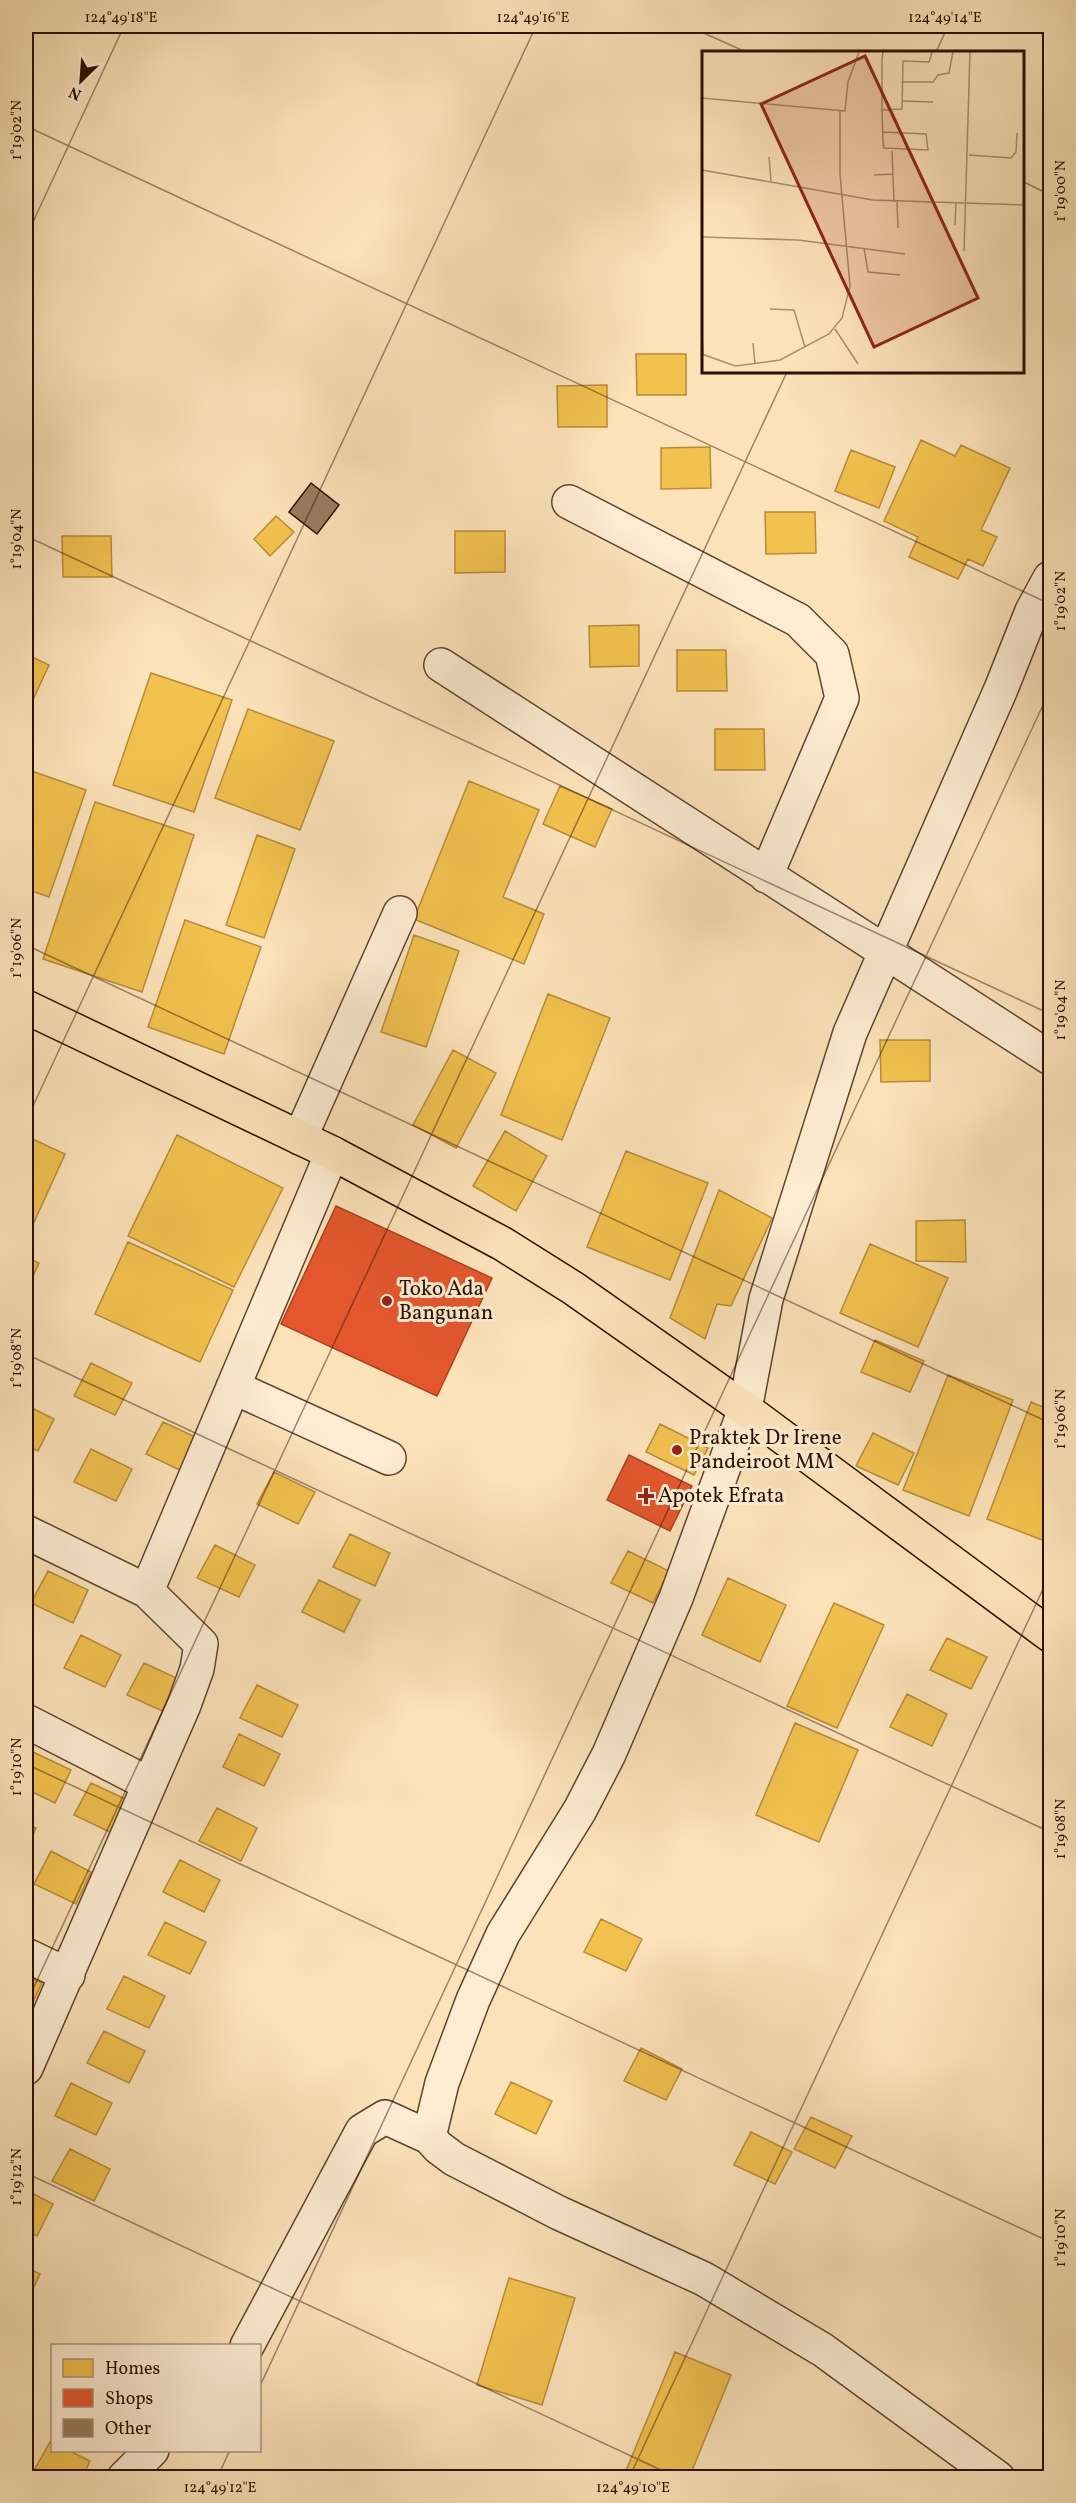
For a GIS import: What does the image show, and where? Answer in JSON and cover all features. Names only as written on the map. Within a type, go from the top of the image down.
[{"type":"main road","points":[[26,1007],[332,1153],[503,1244],[573,1288],[745,1408],[1050,1635]]},
{"type":"street","points":[[569,502],[798,620],[832,654],[842,698],[766,876]]},
{"type":"street","points":[[429,2137],[442,2083],[473,2000],[503,1934],[580,1810],[609,1754],[676,1598],[745,1408],[766,1299],[850,1033],[1001,689],[1032,611],[1050,578]]},
{"type":"street","points":[[441,665],[885,954],[1050,1058]]},
{"type":"street","points":[[300,1138],[400,913]]},
{"type":"street","points":[[147,1591],[332,1153]]},
{"type":"street","points":[[233,1387],[389,1458]]},
{"type":"street","points":[[26,1532],[147,1591],[201,1644],[196,1669],[184,1705],[26,2068]]},
{"type":"street","points":[[26,1721],[149,1784]]},
{"type":"street","points":[[26,1955],[68,1975]]},
{"type":"street","points":[[248,2344],[362,2131],[385,2117],[429,2137],[454,2159],[559,2214],[704,2279],[823,2350],[998,2478]]},
{"type":"street","points":[[124,2478],[151,2452]]},
{"type":"building: Homes","points":[[636,354],[686,354],[686,395],[637,395]]},
{"type":"building: Homes","points":[[607,385],[607,427],[558,427],[557,386]]},
{"type":"building: Homes","points":[[921,440],[955,456],[961,445],[1010,468],[981,530],[997,537],[983,566],[968,559],[958,579],[909,557],[918,537],[884,521]]},
{"type":"building: Homes","points":[[710,447],[711,488],[661,489],[661,448]]},
{"type":"building: Homes","points":[[851,450],[895,467],[879,508],[835,491]]},
{"type":"building: Homes","points":[[765,512],[815,512],[816,553],[766,554]]},
{"type":"building: Homes","points":[[276,516],[294,532],[270,556],[254,539]]},
{"type":"building: Homes","points":[[455,531],[505,531],[505,572],[455,573]]},
{"type":"building: Homes","points":[[62,536],[111,536],[112,577],[63,577]]},
{"type":"building: Homes","points":[[639,625],[639,666],[590,667],[589,626]]},
{"type":"building: Homes","points":[[677,650],[726,650],[727,691],[677,691]]},
{"type":"building: Homes","points":[[26,654],[49,665],[26,715]]},
{"type":"building: Homes","points":[[151,673],[232,700],[194,812],[113,785]]},
{"type":"building: Homes","points":[[248,709],[334,741],[300,830],[215,798]]},
{"type":"building: Homes","points":[[715,729],[764,729],[765,770],[715,770]]},
{"type":"building: Homes","points":[[26,769],[86,790],[49,897],[26,889]]},
{"type":"building: Homes","points":[[469,781],[539,810],[503,897],[544,914],[524,964],[414,919]]},
{"type":"building: Homes","points":[[560,786],[612,809],[595,847],[543,824]]},
{"type":"building: Homes","points":[[95,802],[194,835],[142,992],[43,959]]},
{"type":"building: Homes","points":[[257,835],[295,849],[264,938],[226,925]]},
{"type":"building: Homes","points":[[185,920],[261,947],[224,1054],[148,1027]]},
{"type":"building: Homes","points":[[414,935],[459,951],[426,1047],[381,1032]]},
{"type":"building: Homes","points":[[548,994],[610,1018],[562,1140],[501,1115]]},
{"type":"building: Homes","points":[[880,1040],[930,1040],[930,1081],[881,1082]]},
{"type":"building: Homes","points":[[453,1050],[496,1073],[456,1148],[413,1125]]},
{"type":"building: Homes","points":[[505,1131],[547,1156],[516,1211],[473,1186]]},
{"type":"building: Homes","points":[[177,1135],[283,1188],[234,1287],[128,1236]]},
{"type":"building: Homes","points":[[26,1136],[65,1154],[26,1240]]},
{"type":"building: Homes","points":[[626,1151],[708,1183],[670,1280],[587,1247]]},
{"type":"building: Homes","points":[[719,1190],[772,1218],[731,1306],[717,1304],[705,1339],[670,1318]]},
{"type":"building: Homes","points":[[965,1220],[966,1262],[916,1261],[916,1221]]},
{"type":"building: Homes","points":[[128,1242],[233,1290],[200,1362],[95,1314]]},
{"type":"building: Homes","points":[[870,1244],[948,1278],[918,1347],[840,1313]]},
{"type":"building: Homes","points":[[26,1257],[39,1263],[26,1292]]},
{"type":"building: Homes","points":[[875,1340],[924,1361],[910,1392],[861,1372]]},
{"type":"building: Homes","points":[[91,1363],[132,1383],[115,1415],[74,1396]]},
{"type":"building: Homes","points":[[948,1375],[1013,1400],[969,1516],[903,1490]]},
{"type":"building: Homes","points":[[1031,1402],[1050,1410],[1050,1543],[987,1519]]},
{"type":"building: Homes","points":[[26,1405],[54,1419],[38,1451],[26,1445]]},
{"type":"building: Homes","points":[[163,1422],[204,1441],[188,1474],[146,1454]]},
{"type":"building: Homes","name":"Praktek Dr Irene Pandeiroot MM","points":[[660,1424],[708,1448],[694,1475],[646,1452]]},
{"type":"building: Homes","points":[[873,1433],[914,1453],[898,1485],[856,1466]]},
{"type":"building: Homes","points":[[91,1449],[132,1469],[116,1501],[74,1482]]},
{"type":"building: Homes","points":[[274,1472],[315,1492],[298,1524],[257,1504]]},
{"type":"building: Homes","points":[[350,1534],[390,1553],[375,1586],[333,1567]]},
{"type":"building: Homes","points":[[215,1545],[255,1565],[239,1597],[197,1578]]},
{"type":"building: Homes","points":[[628,1551],[669,1571],[653,1603],[611,1583]]},
{"type":"building: Homes","points":[[48,1571],[88,1590],[73,1623],[31,1603]]},
{"type":"building: Homes","points":[[728,1578],[786,1605],[760,1662],[702,1635]]},
{"type":"building: Homes","points":[[319,1580],[360,1600],[344,1632],[302,1612]]},
{"type":"building: Homes","points":[[834,1603],[884,1625],[837,1728],[787,1706]]},
{"type":"building: Homes","points":[[81,1635],[121,1655],[105,1687],[64,1668]]},
{"type":"building: Homes","points":[[947,1638],[987,1657],[971,1689],[930,1670]]},
{"type":"building: Homes","points":[[144,1663],[185,1682],[169,1714],[127,1695]]},
{"type":"building: Homes","points":[[257,1685],[298,1705],[282,1737],[240,1718]]},
{"type":"building: Homes","points":[[907,1694],[947,1714],[932,1746],[890,1727]]},
{"type":"building: Homes","points":[[795,1723],[858,1750],[819,1842],[756,1815]]},
{"type":"building: Homes","points":[[239,1734],[280,1754],[264,1786],[223,1767]]},
{"type":"building: Homes","points":[[31,1751],[71,1770],[55,1803],[26,1789],[26,1760]]},
{"type":"building: Homes","points":[[91,1783],[132,1802],[116,1835],[74,1815]]},
{"type":"building: Homes","points":[[217,1808],[257,1828],[241,1861],[199,1841]]},
{"type":"building: Homes","points":[[26,1823],[36,1828],[26,1850]]},
{"type":"building: Homes","points":[[51,1851],[91,1872],[76,1904],[34,1884]]},
{"type":"building: Homes","points":[[180,1860],[220,1880],[204,1912],[163,1892]]},
{"type":"building: Homes","points":[[601,1919],[642,1939],[626,1971],[584,1952]]},
{"type":"building: Homes","points":[[165,1922],[206,1942],[190,1974],[148,1955]]},
{"type":"building: Homes","points":[[26,1976],[42,1983],[26,2016]]},
{"type":"building: Homes","points":[[124,1976],[165,1996],[149,2028],[107,2009]]},
{"type":"building: Homes","points":[[104,2031],[145,2051],[129,2083],[87,2063]]},
{"type":"building: Homes","points":[[641,2048],[682,2069],[666,2100],[624,2081]]},
{"type":"building: Homes","points":[[511,2082],[552,2101],[536,2134],[495,2114]]},
{"type":"building: Homes","points":[[71,2083],[112,2103],[96,2135],[55,2116]]},
{"type":"building: Homes","points":[[811,2117],[852,2136],[835,2168],[794,2149]]},
{"type":"building: Homes","points":[[751,2132],[792,2152],[775,2184],[734,2165]]},
{"type":"building: Homes","points":[[70,2149],[110,2169],[94,2201],[52,2181]]},
{"type":"building: Homes","points":[[26,2190],[53,2204],[37,2236],[26,2230]]},
{"type":"building: Homes","points":[[26,2267],[40,2274],[26,2304]]},
{"type":"building: Homes","points":[[509,2278],[575,2298],[542,2405],[477,2385]]},
{"type":"building: Homes","points":[[675,2352],[731,2375],[689,2478],[623,2478]]},
{"type":"building: Homes","points":[[50,2442],[51,2452],[72,2452],[90,2461],[82,2478],[39,2478],[32,2474]]},
{"type":"building: Shops","name":"Toko Ada Bangunan","points":[[336,1206],[492,1278],[437,1396],[281,1324]]},
{"type":"building: Shops","points":[[629,1455],[692,1486],[670,1531],[607,1500]]},
{"type":"building: Other","points":[[311,483],[339,505],[317,534],[289,512]]},
{"type":"place","name":"Toko Ada Bangunan","points":[[387,1301]]},
{"type":"place","name":"Praktek Dr Irene Pandeiroot MM","points":[[677,1450]]},
{"type":"place","name":"Apotek Efrata","points":[[646,1496]]}]
